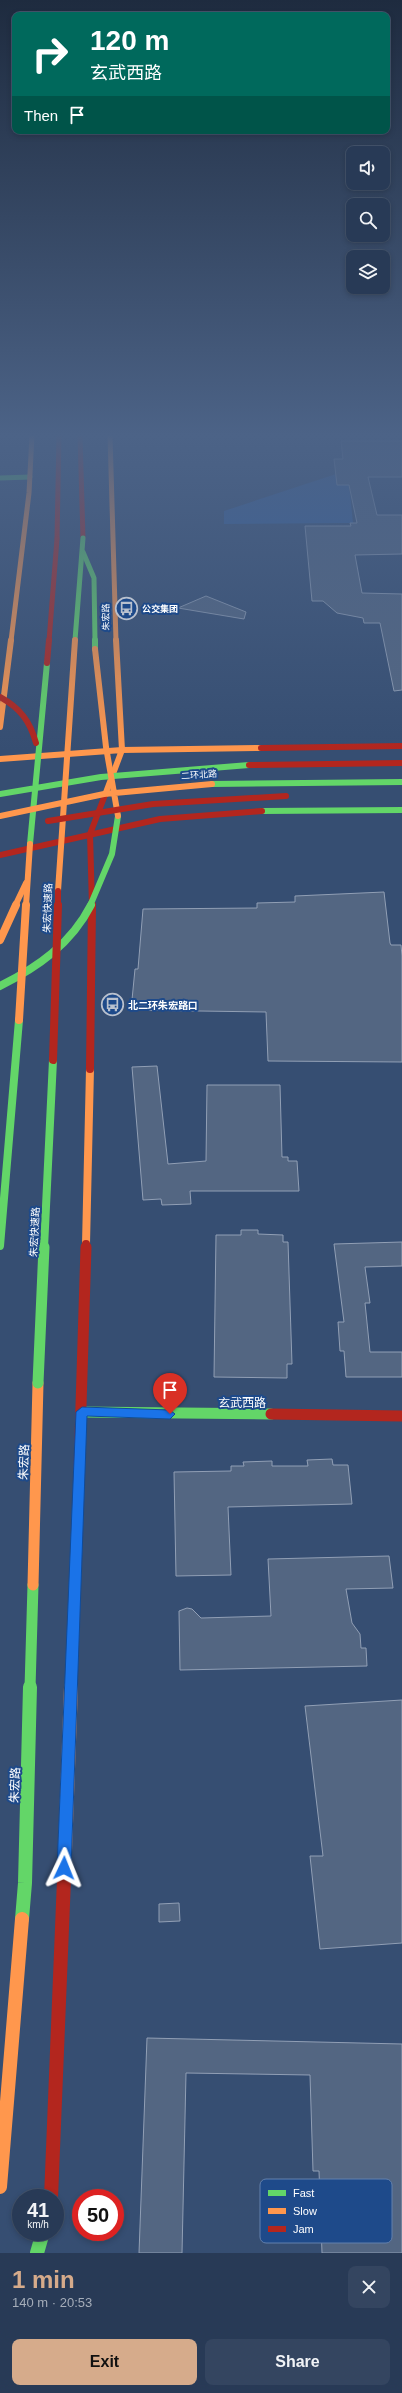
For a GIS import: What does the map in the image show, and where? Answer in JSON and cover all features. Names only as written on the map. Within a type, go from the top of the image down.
[{"type":"main road","points":[[0,727],[22,540]]},
{"type":"main road","points":[[0,1246],[17,1062],[26,883],[57,540]]},
{"type":"main road","name":"朱宏快速路","points":[[38,1383],[53,1057],[59,853],[83,540]]},
{"type":"main road","name":"朱宏路","points":[[113,540],[116,656],[122,750]]},
{"type":"main road","points":[[0,986],[29,972],[51,957],[72,938],[86,918],[100,887],[116,837],[117,802],[108,762],[95,649],[94,578],[83,552]]},
{"type":"main road","points":[[0,660],[10,645]]},
{"type":"main road","points":[[0,697],[19,708],[27,715],[32,724],[38,753]]},
{"type":"main road","points":[[0,759],[122,750],[402,746]]},
{"type":"main road","points":[[51,2189],[82,1412],[92,940],[90,834],[122,750]]},
{"type":"main road","points":[[96,762],[230,752],[402,752]]},
{"type":"main road","name":"二环北路","points":[[0,794],[102,776],[183,768],[302,763],[402,763]]},
{"type":"main road","points":[[60,768],[74,766]]},
{"type":"main road","points":[[25,775],[46,771]]},
{"type":"main road","name":"二环北路","points":[[0,816],[104,794],[188,786],[241,782],[402,782]]},
{"type":"main road","points":[[20,826],[153,804],[293,796]]},
{"type":"main road","points":[[0,855],[160,819],[203,815],[314,809],[402,810]]},
{"type":"main road","points":[[0,940],[26,883]]},
{"type":"main road","name":"朱宏路","points":[[0,2187],[25,1883],[38,1383]]},
{"type":"main road","name":"玄武西路","points":[[82,1412],[184,1415],[402,1416]]},
{"type":"main road","points":[[37,2253],[40,2241]]},
{"type":"building","points":[[306,540],[402,540],[402,554],[355,555],[362,593],[402,594],[402,690],[394,691],[380,623],[364,623],[363,618],[337,613],[323,601],[312,601]]},
{"type":"building","points":[[206,596],[246,612],[244,619],[178,608]]},
{"type":"building","points":[[384,892],[390,943],[391,945],[401,945],[402,1062],[268,1061],[266,1012],[131,1010],[135,969],[138,969],[143,909],[257,908],[257,903],[295,902],[295,896]]},
{"type":"building","points":[[157,1066],[168,1164],[206,1161],[207,1085],[280,1085],[282,1157],[288,1157],[288,1161],[297,1161],[299,1191],[190,1191],[191,1204],[162,1205],[161,1199],[143,1200],[132,1067]]},
{"type":"building","points":[[241,1230],[258,1230],[258,1234],[283,1235],[283,1242],[288,1242],[292,1364],[287,1364],[287,1378],[214,1377],[216,1235],[241,1235]]},
{"type":"building","points":[[402,1242],[402,1266],[365,1267],[370,1303],[365,1303],[370,1352],[402,1352],[402,1377],[346,1377],[344,1351],[340,1351],[338,1322],[344,1322],[334,1244]]},
{"type":"building","points":[[332,1459],[333,1465],[348,1465],[352,1504],[228,1507],[231,1575],[176,1576],[174,1472],[231,1471],[231,1466],[244,1466],[243,1462],[272,1461],[272,1466],[308,1466],[307,1460]]},
{"type":"building","points":[[389,1556],[393,1588],[346,1589],[352,1623],[360,1634],[361,1648],[366,1648],[367,1666],[180,1670],[179,1611],[187,1608],[192,1609],[201,1618],[271,1616],[268,1559]]},
{"type":"building","points":[[402,1700],[402,1943],[320,1949],[310,1856],[323,1856],[305,1706]]},
{"type":"building","points":[[179,1903],[180,1921],[159,1922],[159,1904]]},
{"type":"building","points":[[147,2038],[402,2044],[402,2253],[322,2253],[322,2243],[392,2243],[392,2179],[319,2179],[319,2171],[313,2171],[310,2075],[186,2073],[182,2253],[139,2253]]},
{"type":"traffic: fast","points":[[75,640],[83,540]]},
{"type":"traffic: fast","points":[[83,552],[94,578],[95,649]]},
{"type":"traffic: fast","points":[[30,844],[47,663]]},
{"type":"traffic: fast","points":[[0,794],[101,777],[249,765]]},
{"type":"traffic: fast","points":[[212,784],[402,782]]},
{"type":"traffic: fast","points":[[262,811],[402,810]]},
{"type":"traffic: fast","points":[[0,986],[36,966],[52,955],[65,943],[76,929],[96,896],[104,876],[112,854],[118,824],[118,816]]},
{"type":"traffic: fast","points":[[0,1246],[17,1063],[19,1020]]},
{"type":"traffic: fast","points":[[38,1383],[53,1060]]},
{"type":"traffic: fast","points":[[82,1412],[271,1414]]},
{"type":"traffic: fast","points":[[22,1919],[25,1883],[33,1585]]},
{"type":"traffic: fast","points":[[37,2253],[40,2241]]},
{"type":"traffic: slow","points":[[0,727],[23,540]]},
{"type":"traffic: slow","points":[[105,795],[122,750],[116,656],[113,540]]},
{"type":"traffic: slow","points":[[58,891],[75,640]]},
{"type":"traffic: slow","points":[[95,649],[106,747],[118,816]]},
{"type":"traffic: slow","points":[[0,759],[122,750],[261,748]]},
{"type":"traffic: slow","points":[[0,816],[104,794],[212,784]]},
{"type":"traffic: slow","points":[[19,1020],[30,844]]},
{"type":"traffic: slow","points":[[0,940],[26,883]]},
{"type":"traffic: slow","points":[[86,1244],[90,1069]]},
{"type":"traffic: slow","points":[[33,1585],[38,1383]]},
{"type":"traffic: slow","points":[[64,1879],[76,1564]]},
{"type":"traffic: slow","points":[[0,2187],[22,1919]]},
{"type":"traffic: jam","points":[[47,663],[57,540]]},
{"type":"traffic: jam","points":[[0,697],[14,705],[24,715],[28,721],[36,743]]},
{"type":"traffic: jam","points":[[261,748],[402,746]]},
{"type":"traffic: jam","points":[[249,765],[402,763]]},
{"type":"traffic: jam","points":[[90,1069],[93,933],[90,834],[105,795]]},
{"type":"traffic: jam","points":[[48,821],[153,804],[286,796]]},
{"type":"traffic: jam","points":[[0,855],[160,819],[262,811]]},
{"type":"traffic: jam","points":[[53,1060],[58,891]]},
{"type":"traffic: jam","points":[[76,1564],[86,1244]]},
{"type":"traffic: jam","points":[[271,1414],[402,1416]]},
{"type":"traffic: jam","points":[[51,2189],[64,1879]]},
{"type":"place","name":"公交集团","points":[[126,609]]},
{"type":"place","name":"北二环朱宏路口","points":[[113,1005]]},
{"type":"route","points":[[64,1868],[82,1412],[170,1414]]}]
